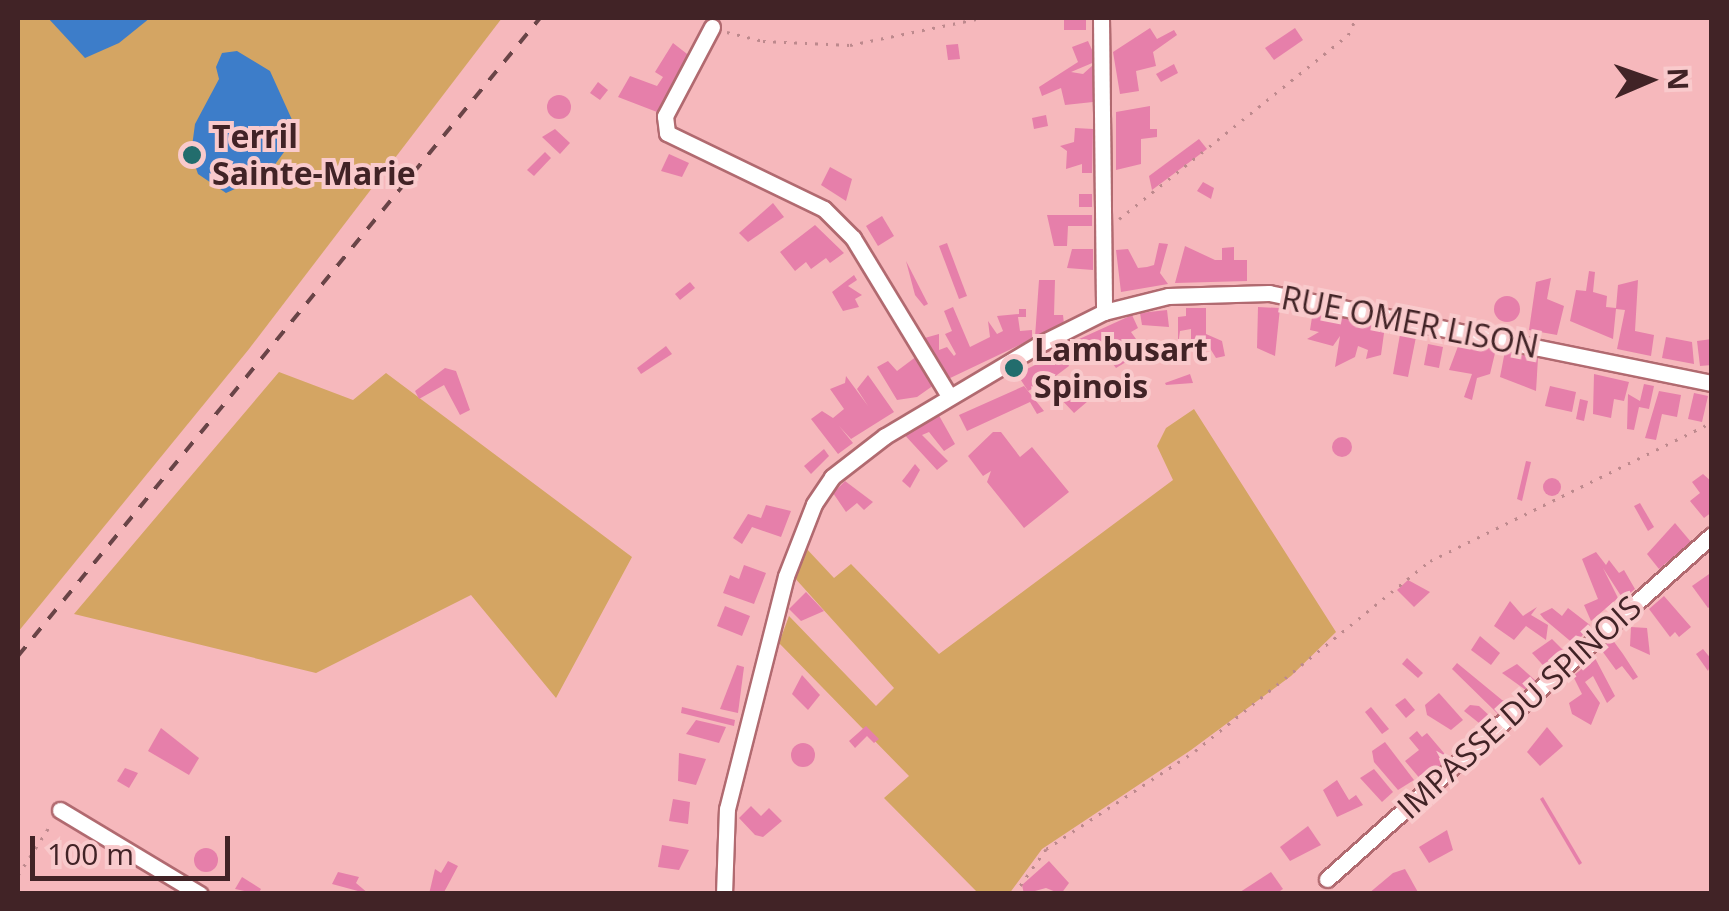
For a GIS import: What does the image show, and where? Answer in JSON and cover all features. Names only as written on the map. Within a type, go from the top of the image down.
[{"type":"street","points":[[1101,18],[1104,312]]},
{"type":"street","points":[[712,28],[666,116],[667,133],[824,208],[853,238],[949,396]]},
{"type":"street","name":"RUE OMER LISON","points":[[724,894],[727,810],[786,576],[814,504],[832,478],[949,396],[1104,312],[1168,296],[1308,298],[1712,382]]},
{"type":"street","name":"IMPASSE DU SPINOIS","points":[[1328,878],[1712,535]]},
{"type":"street","points":[[60,810],[200,894]]},
{"type":"path","points":[[712,28],[763,41],[850,45],[982,18]]},
{"type":"path","points":[[1106,229],[1336,46],[1356,18]]},
{"type":"path","points":[[1014,894],[1046,849],[1237,719],[1430,561],[1712,422]]},
{"type":"path","points":[[18,875],[60,810]]},
{"type":"shaded area","name":"Terril Sainte-Marie","points":[[18,18],[502,18],[249,349],[18,632]]},
{"type":"shaded area","points":[[279,372],[353,400],[386,373],[632,557],[556,698],[471,595],[316,673],[74,614]]},
{"type":"shaded area","points":[[1194,409],[1336,632],[1291,676],[1191,750],[1042,849],[1009,894],[978,893],[884,798],[909,776],[779,643],[789,616],[876,706],[894,688],[793,576],[804,546],[834,578],[851,564],[939,654],[1173,480],[1157,446],[1166,428]]},
{"type":"water","points":[[48,18],[150,18],[119,43],[85,58]]},
{"type":"water","points":[[237,51],[270,71],[298,133],[268,174],[226,193],[198,174],[191,154],[195,124],[219,79],[216,67],[222,53]]},
{"type":"building","points":[[1086,18],[1086,30],[1064,30],[1064,19]]},
{"type":"building","points":[[1150,28],[1157,39],[1174,30],[1177,35],[1153,52],[1156,66],[1136,71],[1139,91],[1120,94],[1113,52]]},
{"type":"building","points":[[1295,28],[1303,40],[1274,60],[1265,48]]},
{"type":"building","points":[[1088,41],[1097,61],[1071,72],[1083,74],[1093,65],[1093,102],[1065,105],[1061,88],[1042,96],[1039,87],[1078,62],[1072,47]]},
{"type":"building","points":[[673,43],[691,57],[657,112],[618,97],[630,76],[657,86],[663,77],[655,72]]},
{"type":"building","points":[[958,44],[960,59],[948,60],[946,45]]},
{"type":"building","points":[[1174,64],[1178,73],[1161,82],[1156,74]]},
{"type":"building","points":[[598,82],[608,90],[600,100],[590,93]]},
{"type":"building","points":[[554,95],[564,95],[571,107],[564,119],[554,119],[547,112],[547,102]]},
{"type":"building","points":[[1150,106],[1150,129],[1157,129],[1157,137],[1141,139],[1141,164],[1116,170],[1116,112]]},
{"type":"building","points":[[1046,115],[1048,126],[1034,129],[1032,118]]},
{"type":"building","points":[[1075,128],[1093,129],[1092,173],[1082,173],[1082,164],[1066,169],[1067,151],[1060,146],[1074,142]]},
{"type":"building","points":[[555,129],[570,143],[560,154],[542,137]]},
{"type":"building","points":[[1199,139],[1207,149],[1152,190],[1149,176]]},
{"type":"building","points":[[545,152],[551,158],[534,176],[527,170]]},
{"type":"building","points":[[669,154],[689,163],[682,177],[661,171]]},
{"type":"building","points":[[830,167],[852,179],[846,201],[821,185]]},
{"type":"building","points":[[1203,182],[1214,188],[1211,199],[1197,191]]},
{"type":"building","points":[[1079,194],[1092,194],[1092,207],[1079,207]]},
{"type":"building","points":[[773,203],[784,217],[748,242],[739,233]]},
{"type":"building","points":[[1047,215],[1092,215],[1092,226],[1068,226],[1067,246],[1054,246]]},
{"type":"building","points":[[882,216],[894,236],[878,246],[866,226]]},
{"type":"building","points":[[815,225],[844,253],[830,263],[826,258],[811,269],[806,262],[795,271],[780,252]]},
{"type":"building","points":[[947,243],[967,296],[959,299],[939,246]]},
{"type":"building","points":[[1159,243],[1168,244],[1160,273],[1168,284],[1121,292],[1116,250],[1128,249],[1138,268],[1147,267],[1154,265]]},
{"type":"building","points":[[1185,246],[1215,260],[1222,260],[1222,248],[1234,247],[1234,260],[1247,260],[1247,281],[1175,283]]},
{"type":"building","points":[[1072,249],[1093,249],[1093,270],[1067,268]]},
{"type":"building","points":[[906,261],[928,304],[924,306],[915,295]]},
{"type":"building","points":[[1589,271],[1595,272],[1593,292],[1607,296],[1606,307],[1616,308],[1618,285],[1638,280],[1635,331],[1654,335],[1651,356],[1617,349],[1625,310],[1616,309],[1613,339],[1570,321],[1576,290],[1586,291]]},
{"type":"building","points":[[854,275],[857,280],[848,286],[862,295],[855,299],[859,307],[843,311],[832,292]]},
{"type":"building","points":[[1551,278],[1547,299],[1564,306],[1557,335],[1529,330],[1536,282]]},
{"type":"building","points":[[1039,280],[1055,280],[1054,315],[1063,315],[1064,324],[1035,337]]},
{"type":"building","points":[[690,282],[695,288],[680,300],[675,294]]},
{"type":"building","points":[[1507,296],[1516,300],[1520,309],[1516,318],[1507,322],[1498,318],[1494,309],[1498,300]]},
{"type":"building","points":[[953,307],[970,347],[990,337],[988,321],[997,334],[1003,331],[997,316],[1019,314],[1019,309],[1026,309],[1026,317],[1018,317],[1020,331],[1032,330],[1032,339],[946,380],[921,339],[939,334],[939,350],[947,347],[956,354],[945,334],[952,331],[944,311]]},
{"type":"building","points":[[1258,307],[1280,308],[1275,356],[1257,348]]},
{"type":"building","points":[[1186,308],[1206,308],[1206,334],[1222,341],[1225,356],[1216,358],[1208,345],[1191,346],[1191,329],[1180,331],[1178,345],[1178,317],[1186,316]]},
{"type":"building","points":[[1167,310],[1169,327],[1142,325],[1140,313]]},
{"type":"building","points":[[1313,311],[1385,326],[1381,355],[1366,359],[1368,350],[1358,346],[1355,357],[1335,367],[1340,336],[1333,346],[1307,339],[1319,332],[1310,330]]},
{"type":"building","points":[[1132,315],[1138,328],[1131,332],[1136,339],[1120,348],[1126,362],[1116,368],[1101,348],[1082,360],[1077,340]]},
{"type":"building","points":[[1401,329],[1417,332],[1408,377],[1393,374]]},
{"type":"building","points":[[1666,337],[1692,342],[1694,364],[1662,358]]},
{"type":"building","points":[[1712,339],[1712,365],[1700,366],[1697,341]]},
{"type":"building","points":[[1460,341],[1496,349],[1490,374],[1477,378],[1472,400],[1464,397],[1472,374],[1449,370]]},
{"type":"building","points":[[1428,344],[1443,347],[1439,368],[1424,365]]},
{"type":"building","points":[[666,346],[672,354],[641,374],[637,368]]},
{"type":"building","points":[[1063,351],[1069,366],[1049,381],[1058,378],[1074,397],[1080,392],[1088,401],[1074,413],[1045,382],[1028,391],[1017,374]]},
{"type":"building","points":[[1505,351],[1538,358],[1536,391],[1500,377]]},
{"type":"building","points":[[917,356],[934,385],[917,397],[897,400],[877,367],[888,361],[897,371]]},
{"type":"building","points":[[445,368],[456,371],[470,410],[460,415],[444,385],[419,399],[415,391]]},
{"type":"building","points":[[1190,374],[1193,383],[1165,383]]},
{"type":"building","points":[[1594,374],[1629,382],[1624,401],[1614,399],[1611,418],[1593,414]]},
{"type":"building","points":[[868,375],[894,412],[851,439],[839,426],[853,443],[838,454],[811,419],[822,411],[833,418],[844,409],[830,389],[845,383],[846,376],[868,406],[857,389]]},
{"type":"building","points":[[1644,384],[1654,386],[1649,409],[1639,407],[1634,430],[1627,429],[1628,394],[1640,401]]},
{"type":"building","points":[[1024,386],[1044,411],[1037,414],[1030,402],[967,431],[959,415]]},
{"type":"building","points":[[1550,386],[1576,392],[1572,412],[1545,406]]},
{"type":"building","points":[[1659,391],[1681,395],[1677,417],[1662,414],[1656,440],[1645,438]]},
{"type":"building","points":[[1694,393],[1708,396],[1702,422],[1688,419]]},
{"type":"building","points":[[1580,399],[1588,401],[1584,421],[1576,419]]},
{"type":"building","points":[[937,412],[955,444],[944,451],[929,432],[922,435],[948,461],[937,470],[901,431]]},
{"type":"building","points":[[993,432],[1001,432],[1020,457],[1032,447],[1069,492],[1024,528],[987,482],[991,471],[983,476],[968,456]]},
{"type":"building","points":[[1342,437],[1352,447],[1342,457],[1332,447]]},
{"type":"building","points":[[824,449],[829,456],[811,474],[804,466]]},
{"type":"building","points":[[1526,461],[1531,462],[1522,501],[1517,499]]},
{"type":"building","points":[[915,464],[920,470],[910,488],[902,481]]},
{"type":"building","points":[[1703,474],[1712,482],[1712,512],[1704,518],[1690,501],[1700,493],[1692,482]]},
{"type":"building","points":[[1552,478],[1561,487],[1552,496],[1543,487]]},
{"type":"building","points":[[845,481],[873,502],[864,510],[857,503],[846,512],[833,493]]},
{"type":"building","points":[[1640,503],[1654,527],[1648,531],[1634,506]]},
{"type":"building","points":[[766,505],[791,511],[781,537],[752,527],[742,544],[733,538],[748,514],[761,518]]},
{"type":"building","points":[[1675,523],[1691,542],[1659,569],[1647,554]]},
{"type":"building","points":[[1596,552],[1606,565],[1609,560],[1619,573],[1624,570],[1635,589],[1623,599],[1603,568],[1618,598],[1591,621],[1584,605],[1598,599],[1582,559]]},
{"type":"building","points":[[744,565],[766,573],[754,604],[723,593],[730,575],[739,579]]},
{"type":"building","points":[[1712,572],[1712,605],[1708,608],[1692,586]]},
{"type":"building","points":[[1408,580],[1430,592],[1414,607],[1397,590]]},
{"type":"building","points":[[806,592],[824,611],[801,621],[789,609]]},
{"type":"building","points":[[1664,596],[1691,627],[1679,637],[1675,632],[1670,637],[1649,609]]},
{"type":"building","points":[[1510,601],[1523,616],[1537,607],[1531,615],[1548,625],[1546,640],[1526,626],[1514,640],[1494,626]]},
{"type":"building","points":[[725,606],[750,616],[742,636],[717,626]]},
{"type":"building","points":[[1552,608],[1562,616],[1568,608],[1590,625],[1575,645],[1540,614]]},
{"type":"building","points":[[1631,627],[1647,628],[1650,655],[1630,646]]},
{"type":"building","points":[[1480,636],[1500,653],[1491,665],[1471,650]]},
{"type":"building","points":[[1552,639],[1568,655],[1549,672],[1532,653]]},
{"type":"building","points":[[1612,639],[1638,677],[1633,680],[1622,666],[1616,670],[1600,648]]},
{"type":"building","points":[[1703,649],[1712,660],[1708,671],[1696,654]]},
{"type":"building","points":[[1407,658],[1423,673],[1418,678],[1402,664]]},
{"type":"building","points":[[1595,658],[1615,696],[1607,703],[1593,676],[1585,682],[1600,703],[1591,725],[1572,714],[1569,703],[1582,694],[1573,676]]},
{"type":"building","points":[[1457,663],[1510,703],[1498,714],[1452,669]]},
{"type":"building","points":[[1517,664],[1536,681],[1527,691],[1502,673]]},
{"type":"building","points":[[737,665],[744,667],[738,713],[720,709]]},
{"type":"building","points":[[802,675],[820,695],[808,710],[792,694]]},
{"type":"building","points":[[1439,693],[1463,720],[1451,730],[1427,715],[1425,705]]},
{"type":"building","points":[[1405,698],[1415,710],[1406,718],[1395,705]]},
{"type":"building","points":[[1470,705],[1479,706],[1492,718],[1484,727],[1464,711]]},
{"type":"building","points":[[682,707],[735,720],[734,726],[681,713]]},
{"type":"building","points":[[1371,707],[1389,729],[1382,734],[1365,712]]},
{"type":"building","points":[[696,720],[726,727],[719,743],[686,734]]},
{"type":"building","points":[[866,726],[879,739],[874,743],[867,736],[855,748],[849,741]]},
{"type":"building","points":[[1547,727],[1563,746],[1540,766],[1527,752]]},
{"type":"building","points":[[161,728],[199,758],[189,775],[148,751]]},
{"type":"building","points":[[1417,731],[1422,737],[1427,733],[1449,759],[1422,781],[1405,761],[1419,750],[1409,738]]},
{"type":"building","points":[[1385,742],[1414,780],[1398,790],[1374,762],[1372,751]]},
{"type":"building","points":[[803,743],[815,755],[803,767],[791,755]]},
{"type":"building","points":[[679,753],[706,759],[696,785],[678,781]]},
{"type":"building","points":[[125,768],[138,773],[129,788],[117,781]]},
{"type":"building","points":[[1374,769],[1393,792],[1382,802],[1360,778]]},
{"type":"building","points":[[1337,780],[1349,800],[1356,795],[1363,805],[1337,817],[1323,790]]},
{"type":"building","points":[[1543,797],[1582,863],[1579,865],[1540,799]]},
{"type":"building","points":[[673,799],[690,802],[688,824],[669,821]]},
{"type":"building","points":[[751,806],[761,816],[769,808],[782,821],[763,837],[755,835],[739,818]]},
{"type":"building","points":[[1308,826],[1321,845],[1290,861],[1280,847]]},
{"type":"building","points":[[1447,830],[1453,850],[1429,863],[1419,847]]},
{"type":"building","points":[[662,845],[689,850],[679,870],[658,867]]},
{"type":"building","points":[[206,848],[218,860],[206,872],[194,860]]},
{"type":"building","points":[[448,861],[458,866],[443,894],[429,894],[435,869],[441,873]]},
{"type":"building","points":[[1049,861],[1069,883],[1061,894],[1046,888],[1024,894],[1022,885]]},
{"type":"building","points":[[1405,869],[1419,894],[1368,894],[1393,873]]},
{"type":"building","points":[[338,872],[359,877],[356,883],[369,894],[332,884]]},
{"type":"building","points":[[1271,872],[1283,889],[1275,894],[1237,894]]},
{"type":"building","points":[[242,877],[261,889],[258,894],[235,889]]},
{"type":"railway","points":[[18,656],[540,18]]},
{"type":"place","name":"Terril Sainte-Marie","points":[[192,155]]},
{"type":"place","name":"Lambusart Spinois","points":[[1014,368]]}]
